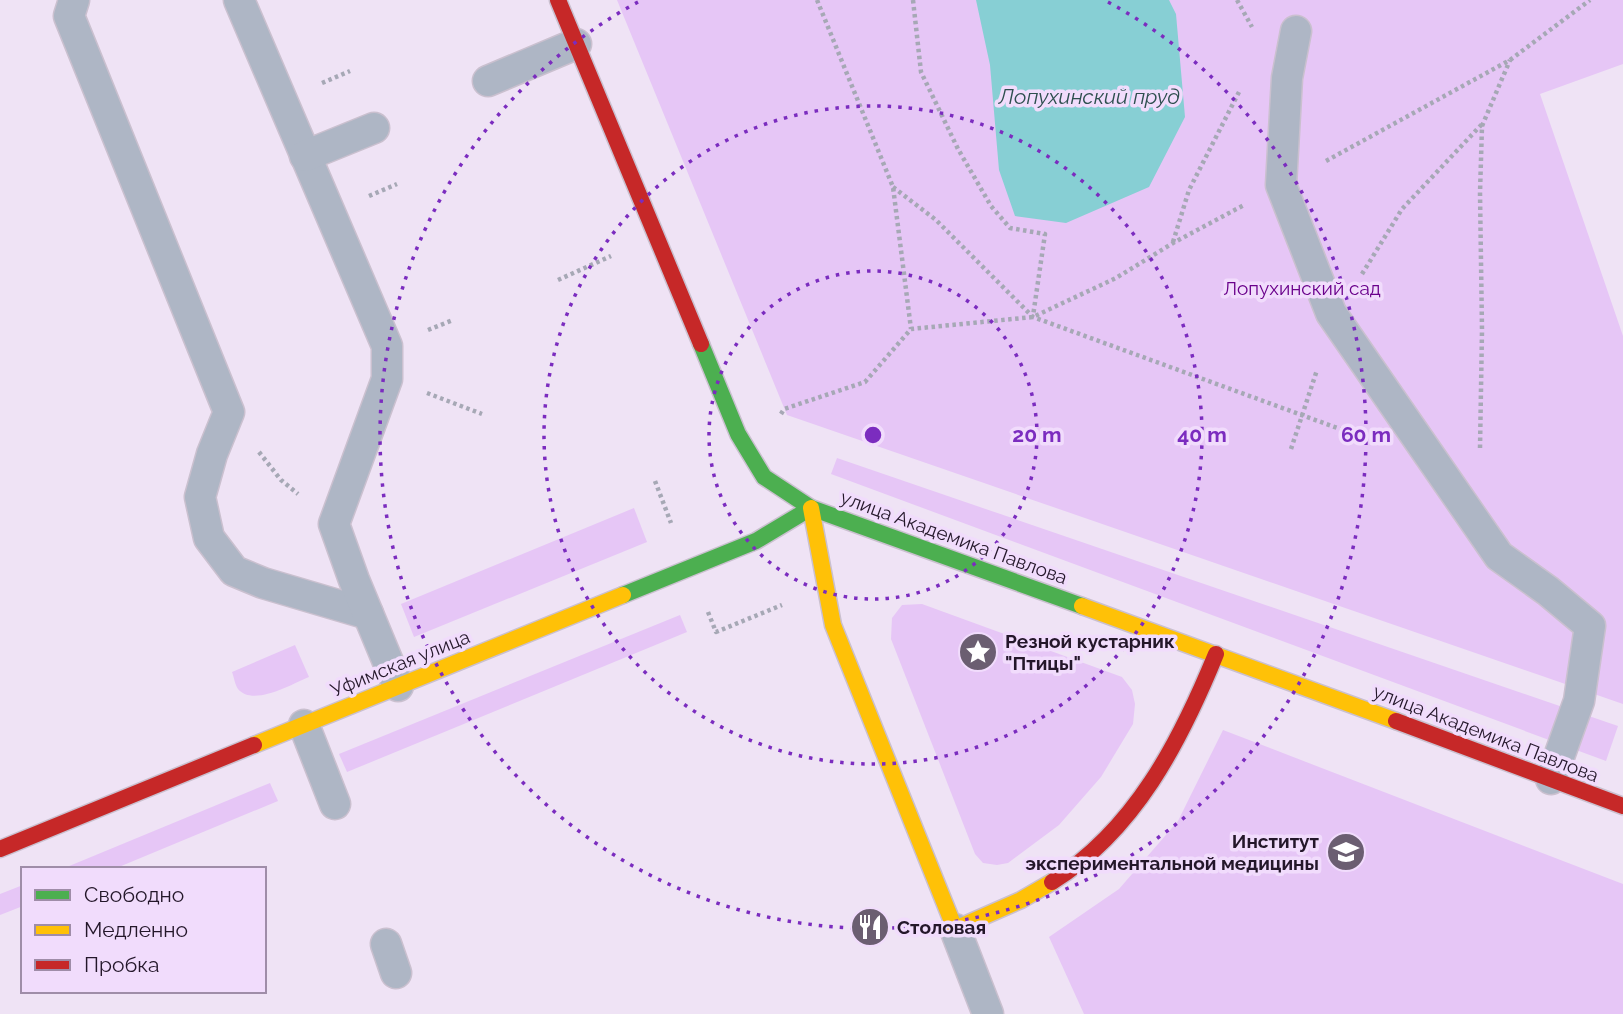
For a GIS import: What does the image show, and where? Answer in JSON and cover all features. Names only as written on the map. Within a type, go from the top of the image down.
[{"type":"street","name":"улица Академика Павлова","points":[[558,0],[738,434],[764,477],[811,508],[1216,654],[1623,806]]},
{"type":"street","name":"Уфимская улица","points":[[0,849],[756,541],[811,508]]},
{"type":"street","points":[[811,508],[833,625],[955,929],[1040,890],[1096,850],[1142,799],[1175,746],[1197,702],[1216,654]]},
{"type":"lane","points":[[74,0],[69,16],[229,412],[212,454],[200,497],[209,538],[234,572],[368,614]]},
{"type":"lane","points":[[239,0],[387,346],[387,379],[334,524],[398,686]]},
{"type":"lane","points":[[1296,31],[1287,78],[1281,185],[1335,318],[1499,556],[1548,591],[1590,626],[1579,701],[1550,779]]},
{"type":"lane","points":[[488,81],[576,44]]},
{"type":"lane","points":[[305,156],[374,128]]},
{"type":"lane","points":[[304,725],[335,804]]},
{"type":"lane","points":[[955,929],[988,1014]]},
{"type":"lane","points":[[386,944],[396,973]]},
{"type":"path","points":[[817,0],[893,187],[911,329]]},
{"type":"path","points":[[913,0],[912,11],[921,72],[958,149],[991,205],[1010,228],[1045,234],[1033,317]]},
{"type":"path","points":[[778,418],[784,409],[865,382],[911,329],[1033,317],[1116,278],[1173,243],[1510,61],[1590,0]]},
{"type":"path","points":[[1480,454],[1482,126],[1510,61]]},
{"type":"path","points":[[1173,243],[1189,190],[1244,81]]},
{"type":"path","points":[[1291,449],[1335,318],[1402,209],[1485,120]]},
{"type":"path","points":[[893,187],[936,220],[1033,317],[1371,440]]},
{"type":"path","points":[[558,280],[613,255]]},
{"type":"path","points":[[387,379],[482,414]]},
{"type":"path","points":[[229,412],[281,480],[334,524]]},
{"type":"green space","name":"Лопухинский сад","points":[[617,0],[1623,0],[1623,64],[1540,94],[1623,336],[1623,704],[787,415]]},
{"type":"green space","points":[[837,458],[1618,726],[1606,761],[831,474]]},
{"type":"green space","points":[[634,508],[647,542],[414,637],[401,604]]},
{"type":"green space","points":[[922,604],[1122,677],[1132,690],[1135,704],[1133,724],[1101,777],[1059,825],[1008,863],[983,863],[975,854],[891,639],[892,618],[902,605]]},
{"type":"green space","points":[[680,615],[687,632],[347,772],[339,754]]},
{"type":"green space","points":[[295,645],[309,677],[263,695],[253,696],[238,689],[232,672]]},
{"type":"green space","name":"Институт экспериментальной медицины","points":[[1223,730],[1623,884],[1623,1014],[1084,1014],[1049,937],[1119,889],[1178,821]]},
{"type":"green space","points":[[270,783],[278,801],[119,867],[67,867]]},
{"type":"green space","points":[[21,886],[21,907],[0,915],[0,894]]},
{"type":"water","name":"Лопухинский пруд","points":[[976,0],[1169,0],[1176,14],[1185,117],[1149,187],[1066,223],[1015,216],[999,170],[990,65]]},
{"type":"traffic: fast","points":[[701,344],[738,434],[764,477],[811,508],[1082,606]]},
{"type":"traffic: fast","points":[[623,595],[756,541],[811,508]]},
{"type":"traffic: slow","points":[[811,508],[833,625],[955,929],[1021,900],[1052,882]]},
{"type":"traffic: slow","points":[[254,745],[623,595]]},
{"type":"traffic: slow","points":[[1082,606],[1396,721]]},
{"type":"traffic: jam","points":[[558,0],[701,344]]},
{"type":"traffic: jam","points":[[1052,882],[1108,837],[1152,782],[1187,719],[1216,654]]},
{"type":"traffic: jam","points":[[1396,721],[1623,806]]},
{"type":"traffic: jam","points":[[0,849],[254,745]]},
{"type":"place","name":"Резной кустарник \"Птицы\"","points":[[978,652]]},
{"type":"place","name":"Институт экспериментальной медицины","points":[[1346,852]]},
{"type":"place","name":"Столовая","points":[[870,927]]}]
